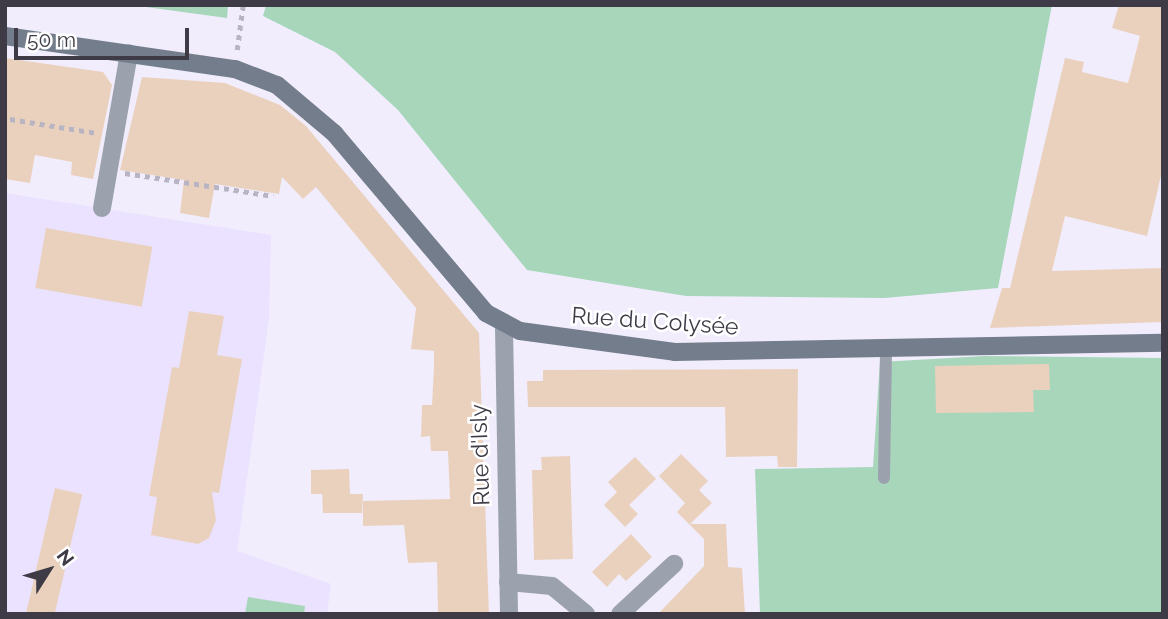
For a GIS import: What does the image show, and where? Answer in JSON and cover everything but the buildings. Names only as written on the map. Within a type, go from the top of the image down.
[{"type":"street","points":[[5,36],[235,69],[277,85],[314,113],[504,327]]},
{"type":"street","points":[[102,208],[129,53]]},
{"type":"street","name":"Rue du Colysée","points":[[504,327],[675,352],[1163,343]]},
{"type":"street","name":"Rue d'Isly","points":[[504,327],[509,614]]},
{"type":"street","points":[[620,614],[674,564]]},
{"type":"street","points":[[509,582],[552,586],[586,614]]},
{"type":"lane","points":[[884,478],[886,349]]},
{"type":"path","points":[[235,69],[243,5]]},
{"type":"path","points":[[10,119],[114,136]]},
{"type":"path","points":[[109,170],[273,196]]},
{"type":"shaded area","points":[[5,193],[271,235],[269,318],[237,551],[331,584],[327,614],[5,614]]},
{"type":"green space","points":[[131,5],[228,5],[227,18]]},
{"type":"green space","points":[[266,5],[1052,5],[998,288],[884,298],[686,296],[527,270],[398,110],[335,52],[263,16]]},
{"type":"green space","points":[[985,356],[1163,358],[1163,614],[760,614],[755,469],[873,467],[880,362]]},
{"type":"green space","points":[[248,597],[305,606],[304,614],[245,614]]}]
